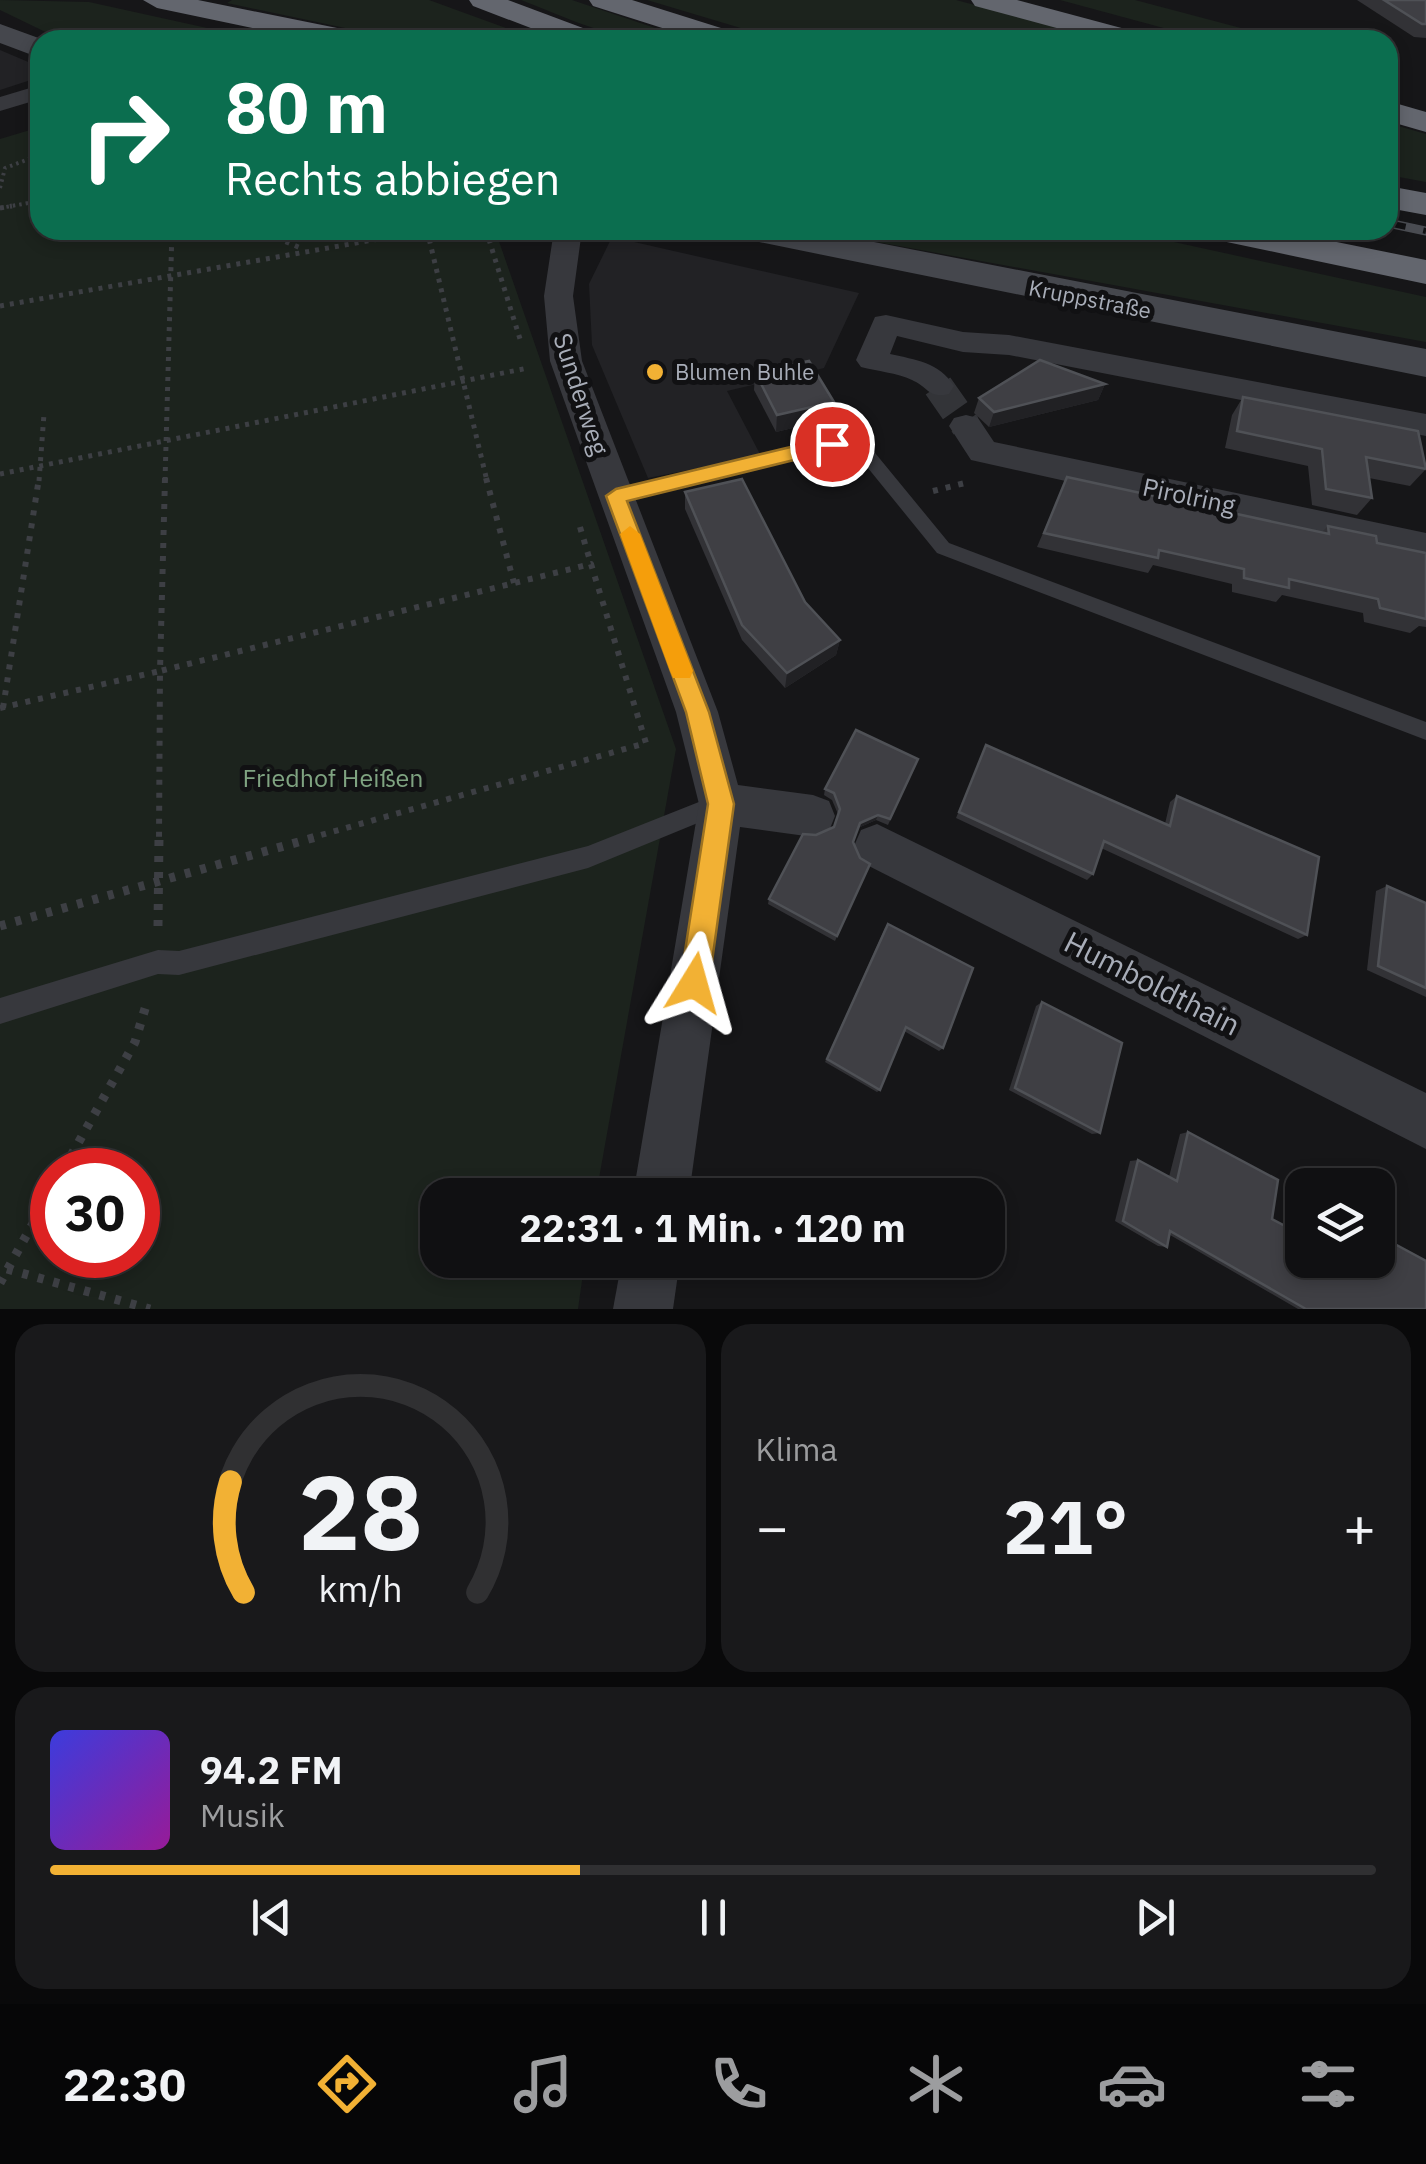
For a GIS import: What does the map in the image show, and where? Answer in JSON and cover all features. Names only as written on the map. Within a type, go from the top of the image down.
[{"type":"highway","points":[[157,0],[303,30]]},
{"type":"highway","points":[[482,0],[562,30]]},
{"type":"highway","points":[[602,0],[698,30]]},
{"type":"highway","points":[[985,0],[1097,30]]},
{"type":"highway","points":[[1398,114],[1426,122]]},
{"type":"highway","points":[[1398,198],[1426,204]]},
{"type":"highway","points":[[1271,240],[1426,272]]},
{"type":"highway","points":[[1354,240],[1426,256]]},
{"type":"street","points":[[0,33],[30,44]]},
{"type":"street","points":[[0,104],[30,95]]},
{"type":"street","name":"Sunderweg","points":[[565,240],[557,273],[556,320],[566,361],[698,712],[721,804],[664,1178]]},
{"type":"street","name":"Kruppstraße","points":[[804,240],[1426,364]]},
{"type":"street","points":[[963,342],[932,380],[872,360],[886,324],[963,342],[1009,345],[1426,425]]},
{"type":"street","name":"Pirolring","points":[[966,426],[982,452],[1426,547]]},
{"type":"street","points":[[721,804],[812,816]]},
{"type":"street","name":"Humboldthain","points":[[877,846],[1426,1122]]},
{"type":"street","points":[[643,1309],[648,1278]]},
{"type":"lane","points":[[616,496],[832,444],[865,452],[944,548],[1426,731]]},
{"type":"lane","points":[[0,1011],[158,962],[179,963],[588,857],[721,804]]},
{"type":"path","points":[[0,188],[5,168],[30,159]]},
{"type":"path","points":[[0,208],[30,203]]},
{"type":"path","points":[[76,1148],[136,1042],[158,962],[160,671],[172,240]]},
{"type":"path","points":[[281,240],[306,251]]},
{"type":"path","points":[[0,306],[370,240]]},
{"type":"path","points":[[431,240],[461,382],[514,584]]},
{"type":"path","points":[[0,474],[566,361]]},
{"type":"path","points":[[0,926],[646,743],[592,564],[2,708],[41,466],[44,414]]},
{"type":"path","points":[[0,1283],[30,1228]]},
{"type":"path","points":[[7,1269],[150,1309]]},
{"type":"shaded area","points":[[0,50],[30,63],[30,80],[0,90]]},
{"type":"shaded area","points":[[611,240],[625,240],[859,293],[824,368],[727,391],[761,456],[648,478],[592,345],[589,284]]},
{"type":"green space","points":[[0,0],[89,2],[216,30],[41,30],[0,10]]},
{"type":"green space","points":[[429,0],[512,30],[355,30],[227,3]]},
{"type":"green space","points":[[521,0],[572,0],[661,30],[603,30]]},
{"type":"green space","points":[[647,0],[956,0],[1069,30],[748,30]]},
{"type":"green space","points":[[1060,0],[1135,0],[1248,30],[1171,30]]},
{"type":"green space","points":[[1398,126],[1426,134],[1426,182],[1398,177]]},
{"type":"green space","name":"Friedhof Heißen","points":[[30,130],[30,240],[498,240],[676,749],[599,1178],[420,1178],[420,1278],[582,1278],[578,1309],[0,1309],[0,139]]},
{"type":"green space","points":[[866,240],[1165,240],[1426,297],[1426,342]]},
{"type":"building","points":[[1384,0],[1426,0],[1426,24],[1422,24]]},
{"type":"building","points":[[1040,360],[1105,384],[994,412],[979,398]]},
{"type":"building","points":[[809,361],[834,402],[777,415],[755,372]]},
{"type":"building","points":[[1243,397],[1418,431],[1426,469],[1366,457],[1372,498],[1326,489],[1322,449],[1237,431]]},
{"type":"building","points":[[1067,477],[1329,534],[1328,526],[1376,536],[1377,543],[1426,553],[1426,619],[1380,608],[1378,599],[1289,579],[1289,588],[1244,578],[1244,569],[1159,550],[1158,558],[1044,533]]},
{"type":"building","points":[[742,479],[805,602],[840,640],[787,673],[742,625],[685,492]]},
{"type":"building","points":[[856,730],[918,759],[890,819],[878,815],[860,823],[853,842],[860,858],[870,864],[837,936],[769,899],[803,834],[816,835],[834,827],[840,809],[834,793],[825,789]]},
{"type":"building","points":[[986,745],[1170,826],[1177,796],[1319,857],[1307,935],[1104,841],[1093,874],[959,812]]},
{"type":"building","points":[[1387,886],[1426,903],[1426,988],[1378,966]]},
{"type":"building","points":[[888,924],[973,968],[943,1048],[906,1027],[880,1090],[827,1059]]},
{"type":"building","points":[[1042,1002],[1122,1043],[1100,1133],[1015,1088]]},
{"type":"building","points":[[1188,1132],[1278,1180],[1272,1219],[1285,1226],[1285,1278],[1395,1278],[1395,1244],[1426,1261],[1426,1309],[1306,1309],[1170,1231],[1167,1247],[1123,1221],[1138,1160],[1177,1181]]},
{"type":"tunnel","points":[[938,386],[966,426]]},
{"type":"railway","points":[[1398,225],[1426,231]]},
{"type":"slow traffic","points":[[630,534],[682,671]]},
{"type":"place","name":"Blumen Buhle","points":[[655,372]]},
{"type":"route","points":[[694,983],[721,804],[698,712],[616,496],[832,444]]}]
